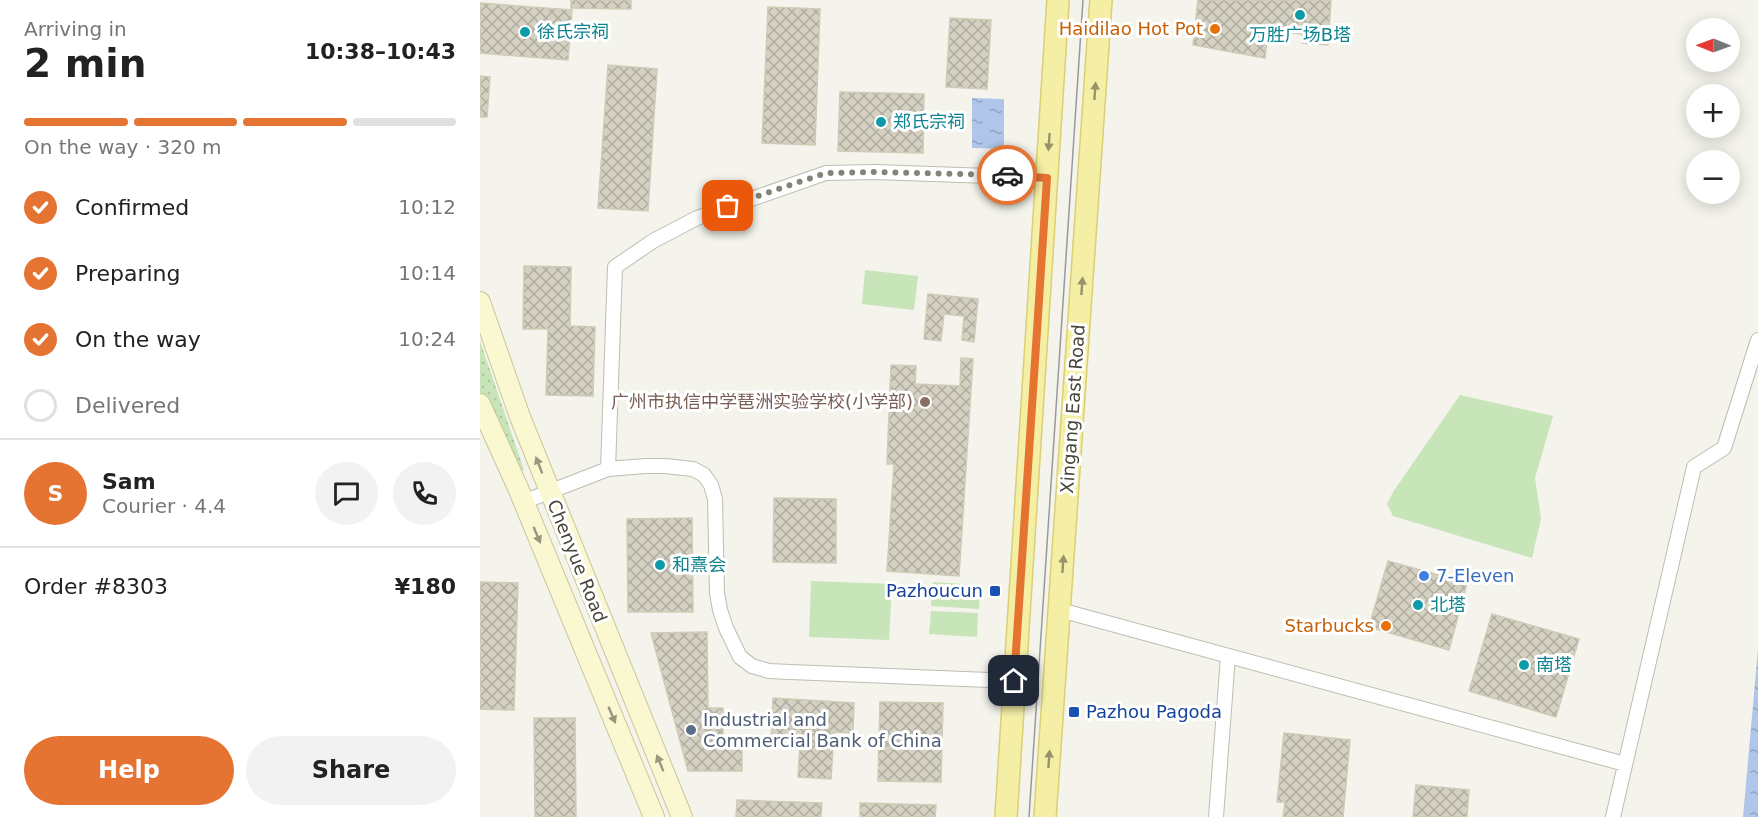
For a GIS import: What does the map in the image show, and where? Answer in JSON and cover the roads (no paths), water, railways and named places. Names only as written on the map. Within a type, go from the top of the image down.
[{"type":"main road","points":[[1006,817],[1058,0]]},
{"type":"main road","name":"Xingang East Road","points":[[1045,817],[1101,0]]},
{"type":"street","points":[[608,469],[615,267],[653,241],[697,218],[826,173],[875,172],[1047,178]]},
{"type":"street","name":"Chenyue Road","points":[[480,302],[510,393],[682,817]]},
{"type":"street","points":[[1613,817],[1694,467],[1724,448],[1758,340]]},
{"type":"street","name":"Chenyue Road","points":[[480,404],[654,817]]},
{"type":"street","points":[[523,502],[608,469],[645,466],[693,469],[704,475],[711,484],[715,499],[716,575],[720,610],[740,657],[752,666],[769,671],[1014,681]]},
{"type":"street","points":[[1060,610],[1624,764]]},
{"type":"street","points":[[1216,817],[1228,656]]},
{"type":"water","points":[[972,98],[1004,99],[1004,149],[972,148]]},
{"type":"water","points":[[1758,649],[1758,817],[1743,817]]},
{"type":"tram line","points":[[1029,817],[1083,0]]},
{"type":"place","name":"万胜广场B塔","points":[[1300,15]]},
{"type":"place","name":"Haidilao Hot Pot","points":[[1215,29]]},
{"type":"place","name":"徐氏宗祠","points":[[525,32]]},
{"type":"place","name":"郑氏宗祠","points":[[881,122]]},
{"type":"place","name":"广州市执信中学琶洲实验学校(小学部)","points":[[925,402]]},
{"type":"place","name":"和熹会","points":[[660,565]]},
{"type":"place","name":"7-Eleven","points":[[1424,576]]},
{"type":"place","name":"Pazhoucun","points":[[995,591]]},
{"type":"place","name":"北塔","points":[[1418,605]]},
{"type":"place","name":"Starbucks","points":[[1386,626]]},
{"type":"place","name":"南塔","points":[[1524,665]]},
{"type":"place","name":"Pazhou Pagoda","points":[[1074,712]]},
{"type":"place","name":"Industrial and Commercial Bank of China","points":[[691,730]]}]
